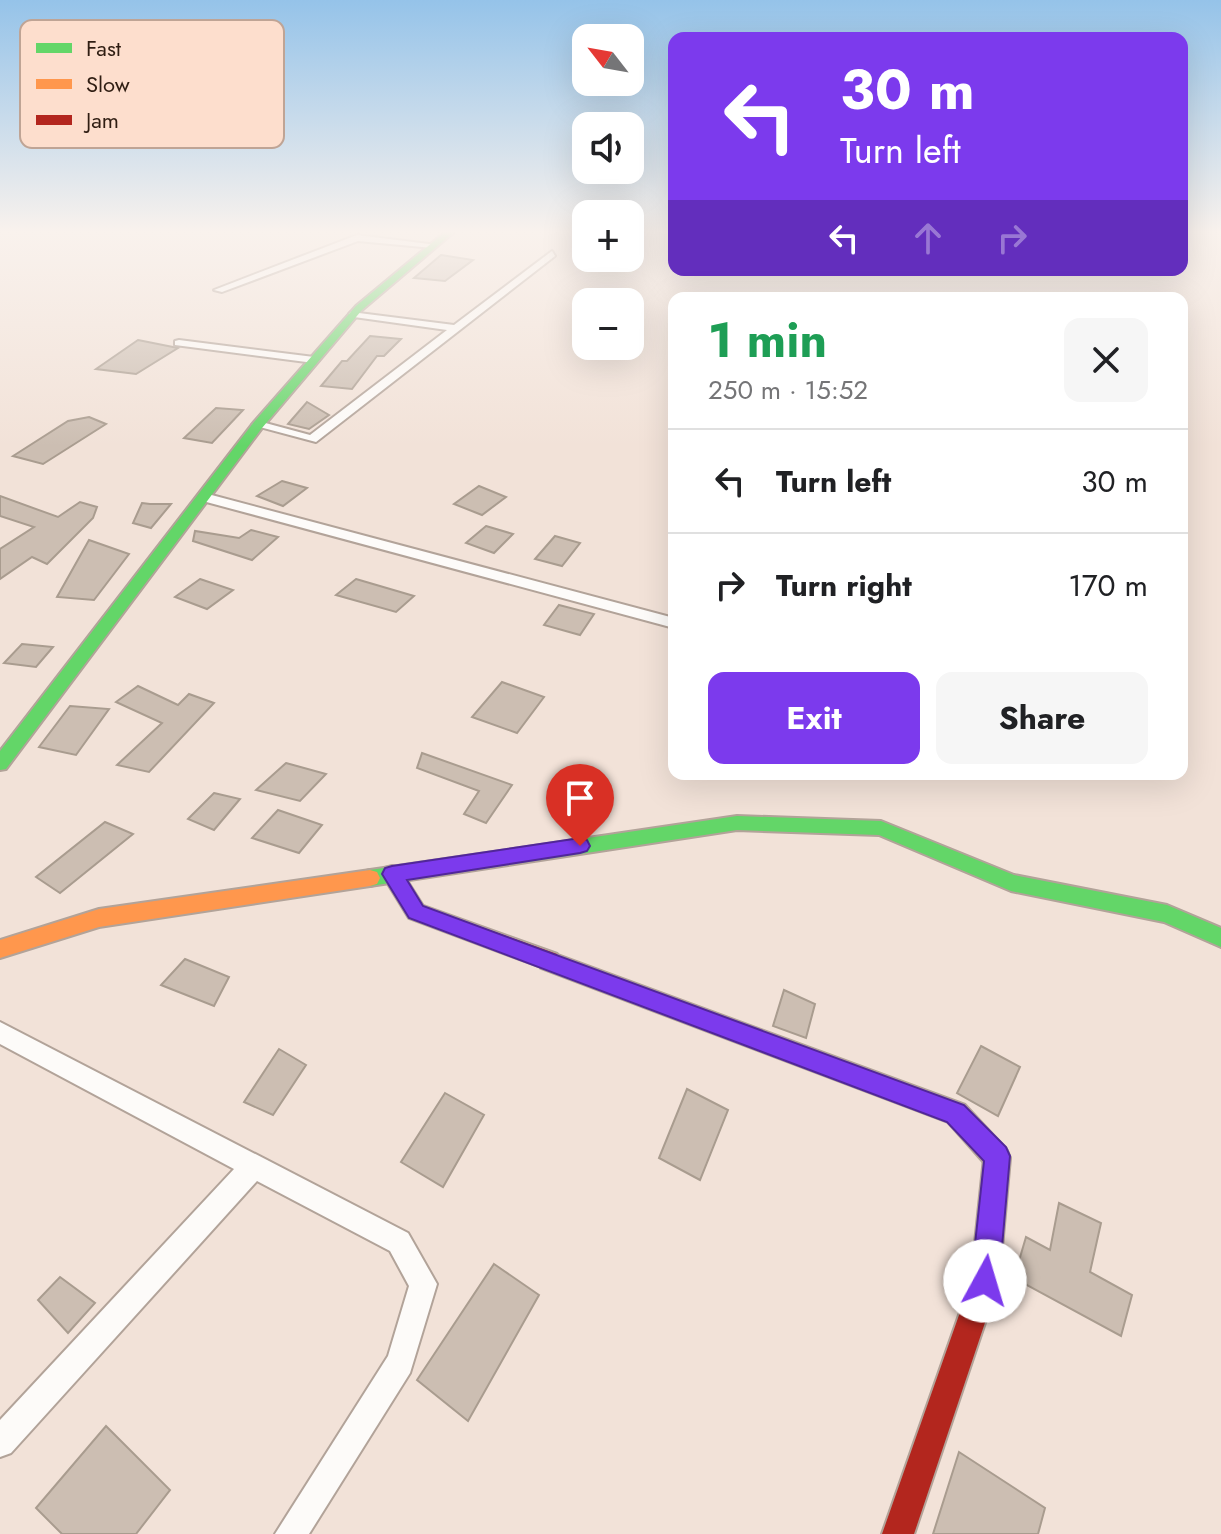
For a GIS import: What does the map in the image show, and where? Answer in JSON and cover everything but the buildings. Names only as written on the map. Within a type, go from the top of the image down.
[{"type":"street","points":[[0,764],[258,425],[366,304]]},
{"type":"street","points":[[258,425],[312,439],[487,304]]},
{"type":"street","points":[[354,314],[455,328]]},
{"type":"street","points":[[179,343],[314,360]]},
{"type":"street","points":[[204,497],[668,621]]},
{"type":"street","points":[[0,949],[99,918],[737,823],[881,828],[1011,883],[1167,914],[1221,938]]},
{"type":"street","points":[[392,874],[416,912],[956,1113],[997,1156],[985,1281],[898,1534]]},
{"type":"street","points":[[0,1032],[399,1242],[423,1284],[400,1363],[291,1534]]},
{"type":"street","points":[[0,1442],[254,1166]]},
{"type":"traffic: fast","points":[[0,764],[258,425],[364,304]]},
{"type":"traffic: fast","points":[[370,878],[737,823],[881,828],[1011,883],[1167,914],[1221,938]]},
{"type":"traffic: slow","points":[[0,949],[99,918],[370,878]]},
{"type":"traffic: slow","points":[[549,961],[956,1113],[997,1158]]},
{"type":"traffic: jam","points":[[392,874],[416,912],[549,961]]},
{"type":"traffic: jam","points":[[898,1534],[985,1281],[997,1158]]},
{"type":"route","points":[[580,846],[392,874],[416,912],[956,1113],[997,1156],[985,1281]]}]
